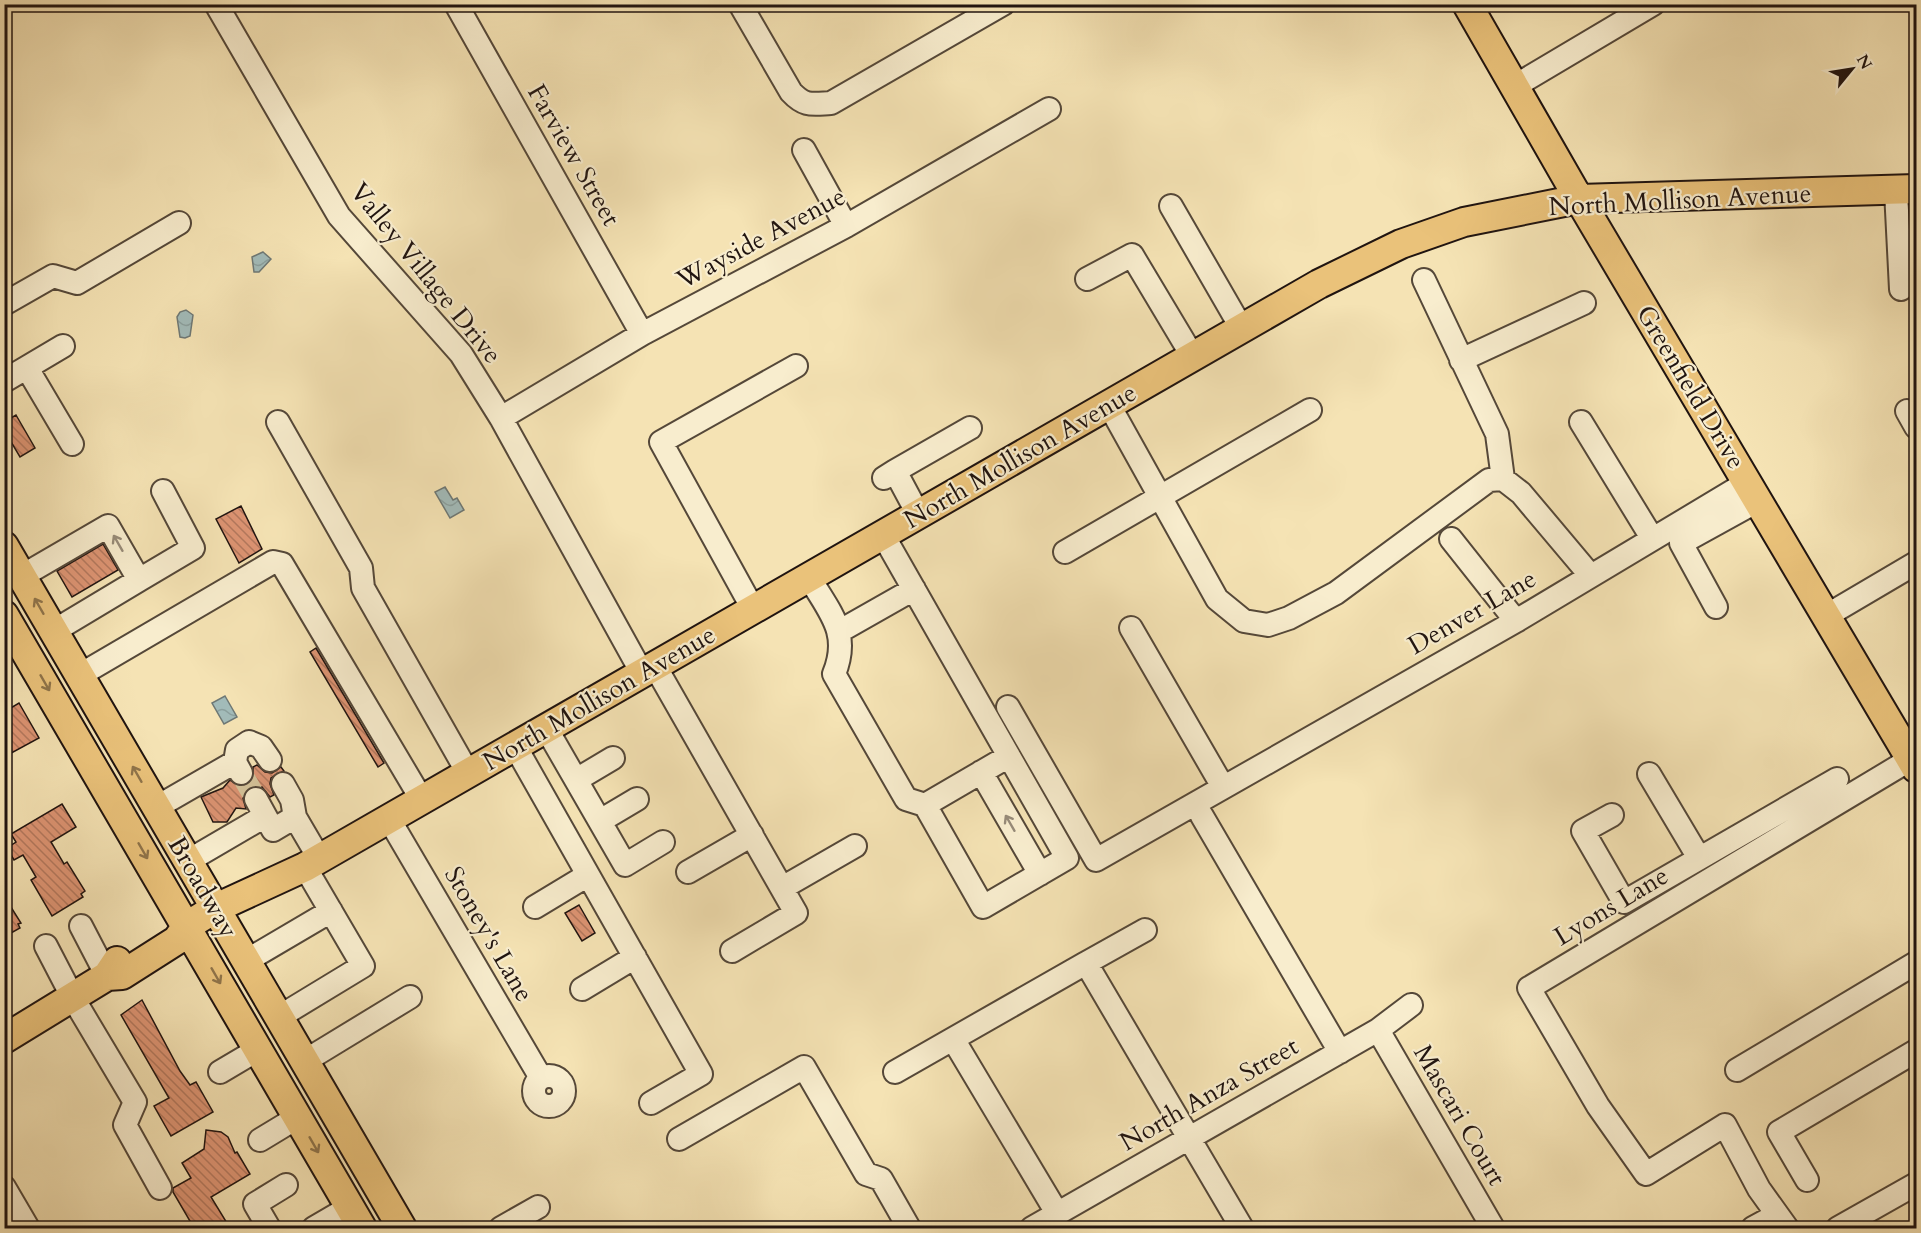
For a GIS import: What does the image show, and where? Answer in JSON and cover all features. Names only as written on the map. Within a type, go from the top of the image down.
[{"type":"main road","name":"Greenfield Drive","points":[[1467,4],[1579,199],[1915,762]]},
{"type":"main road","name":"North Mollison Avenue","points":[[5,1037],[107,976],[114,963],[140,944],[170,927],[187,926],[216,908],[312,863],[1319,284],[1401,244],[1464,222],[1579,199],[1906,190]]},
{"type":"main road","name":"Broadway","points":[[4,546],[402,1228]]},
{"type":"main road","name":"Broadway","points":[[4,615],[356,1218]]},
{"type":"street","name":"Valley Village Drive","points":[[216,4],[339,216],[461,354],[501,418],[648,670],[752,835],[796,913],[732,951]]},
{"type":"street","name":"Farview Street","points":[[456,4],[642,334]]},
{"type":"street","points":[[740,4],[791,92],[801,103],[809,104],[831,104],[996,6]]},
{"type":"street","points":[[1515,86],[1653,4]]},
{"type":"street","name":"Wayside Avenue","points":[[501,418],[642,334],[846,226],[1049,109]]},
{"type":"street","points":[[804,150],[846,226]]},
{"type":"street","points":[[1901,289],[1906,190]]},
{"type":"street","points":[[1171,206],[1242,329]]},
{"type":"street","points":[[4,304],[54,276],[77,283],[179,223]]},
{"type":"street","points":[[1088,279],[1132,255],[1193,357]]},
{"type":"street","points":[[1424,280],[1497,434],[1503,479]]},
{"type":"street","points":[[1461,360],[1584,303]]},
{"type":"street","points":[[4,381],[63,346]]},
{"type":"street","points":[[753,609],[662,442],[796,366]]},
{"type":"street","points":[[27,368],[72,444]]},
{"type":"street","points":[[1108,405],[1217,599],[1244,621],[1268,625],[1289,618],[1336,593],[1489,480],[1503,479],[1521,493],[1590,575]]},
{"type":"street","points":[[1065,552],[1310,410]]},
{"type":"street","points":[[278,422],[361,568],[363,588],[468,773]]},
{"type":"street","points":[[1581,422],[1652,538]]},
{"type":"street","points":[[918,514],[890,475],[970,428]]},
{"type":"street","points":[[54,631],[193,548],[163,491]]},
{"type":"street","points":[[1716,607],[1681,543],[1753,491]]},
{"type":"street","name":"Denver Lane","points":[[1008,707],[1096,860],[1516,621],[1652,538],[1753,491]]},
{"type":"street","points":[[22,576],[108,526],[139,579]]},
{"type":"street","points":[[809,577],[840,632],[842,655],[834,674],[906,799],[925,805],[983,907],[1068,858],[883,535]]},
{"type":"street","points":[[1451,539],[1516,621]]},
{"type":"street","points":[[80,675],[273,562],[282,564],[422,800]]},
{"type":"street","points":[[1826,616],[1917,563]]},
{"type":"street","points":[[840,632],[914,589]]},
{"type":"street","points":[[1131,628],[1223,787]]},
{"type":"street","points":[[546,728],[625,865],[663,842]]},
{"type":"street","points":[[157,807],[238,767],[237,750],[249,742],[261,747],[270,760]]},
{"type":"street","points":[[515,746],[701,1074],[651,1103]]},
{"type":"street","points":[[925,805],[1010,756]]},
{"type":"street","points":[[576,780],[613,758]]},
{"type":"street","name":"Lyons Lane","points":[[1782,1222],[1760,1189],[1725,1125],[1646,1174],[1598,1106],[1529,988],[1915,762]]},
{"type":"street","points":[[981,772],[1040,874]]},
{"type":"street","points":[[1649,774],[1699,858]]},
{"type":"street","points":[[1612,815],[1583,831],[1624,902],[1837,779]]},
{"type":"street","points":[[279,1017],[363,966],[331,911],[295,817],[292,800],[283,784]]},
{"type":"street","points":[[600,821],[637,799]]},
{"type":"street","points":[[188,861],[261,807],[273,830],[295,817]]},
{"type":"street","points":[[1202,816],[1340,1052]]},
{"type":"street","name":"Stoney's Lane","points":[[389,819],[541,1078]]},
{"type":"street","points":[[688,872],[752,835]]},
{"type":"street","points":[[782,888],[855,846]]},
{"type":"street","points":[[535,907],[588,875]]},
{"type":"street","points":[[246,961],[331,911]]},
{"type":"street","points":[[81,926],[107,976]]},
{"type":"street","points":[[895,1072],[1145,930]]},
{"type":"street","points":[[46,946],[73,998],[135,1102],[125,1125],[160,1188]]},
{"type":"street","points":[[582,989],[635,957]]},
{"type":"street","points":[[1086,963],[1242,1228]]},
{"type":"street","points":[[1737,1070],[1917,963]]},
{"type":"street","points":[[304,1061],[410,997]]},
{"type":"street","name":"North Anza Street","points":[[1032,1228],[1378,1030],[1411,1005]]},
{"type":"street","name":"Mascari Court","points":[[1378,1030],[1493,1228]]},
{"type":"street","points":[[953,1039],[1057,1213]]},
{"type":"street","points":[[220,1072],[259,1049]]},
{"type":"street","points":[[1807,1180],[1779,1132],[1917,1051]]},
{"type":"street","points":[[679,1139],[804,1067],[866,1174],[880,1179],[909,1228]]},
{"type":"street","points":[[260,1140],[298,1117]]},
{"type":"street","points":[[1838,1228],[1917,1184]]},
{"type":"street","points":[[269,1228],[255,1204],[286,1185]]},
{"type":"street","points":[[4,1187],[28,1228]]},
{"type":"street","points":[[501,1228],[538,1207]]},
{"type":"street","points":[[314,1228],[356,1218]]},
{"type":"street","points":[[1753,1228],[1782,1222]]},
{"type":"water","points":[[263,252],[271,259],[259,272],[254,272],[252,257]]},
{"type":"water","points":[[186,310],[193,315],[190,336],[185,338],[180,337],[177,317],[180,312]]},
{"type":"water","points":[[445,487],[453,500],[457,498],[464,510],[450,518],[435,492]]},
{"type":"water","points":[[225,696],[237,717],[224,724],[212,703]]},
{"type":"building","points":[[16,415],[35,448],[20,457],[10,440],[4,444],[4,422]]},
{"type":"building","points":[[241,506],[262,549],[239,563],[216,519]]},
{"type":"building","points":[[103,544],[118,570],[72,597],[57,571]]},
{"type":"building","points":[[316,648],[384,763],[378,767],[310,652]]},
{"type":"building","points":[[19,703],[39,738],[4,757],[4,712]]},
{"type":"building","points":[[257,765],[265,772],[272,773],[281,767],[284,771],[271,778],[270,784],[274,795],[270,797],[262,787],[250,787],[243,798],[246,809],[236,808],[227,822],[213,822],[201,797],[223,788],[230,780],[240,786],[248,784],[253,779],[253,767]]},
{"type":"building","points":[[62,804],[76,827],[51,842],[64,864],[67,862],[85,891],[81,894],[83,897],[52,916],[31,880],[36,877],[23,855],[14,860],[7,848],[16,842],[11,834]]},
{"type":"building","points":[[4,896],[21,923],[18,924],[20,928],[4,937]]},
{"type":"building","points":[[579,905],[595,933],[582,941],[565,913]]},
{"type":"building","points":[[142,1000],[180,1071],[190,1085],[196,1082],[213,1112],[171,1136],[154,1106],[169,1098],[121,1015]]},
{"type":"building","points":[[206,1130],[221,1132],[228,1137],[235,1153],[237,1152],[250,1174],[211,1197],[230,1228],[194,1228],[173,1192],[173,1188],[191,1178],[182,1163],[204,1149]]},
{"type":"tunnel","points":[[241,773],[256,799]]}]
